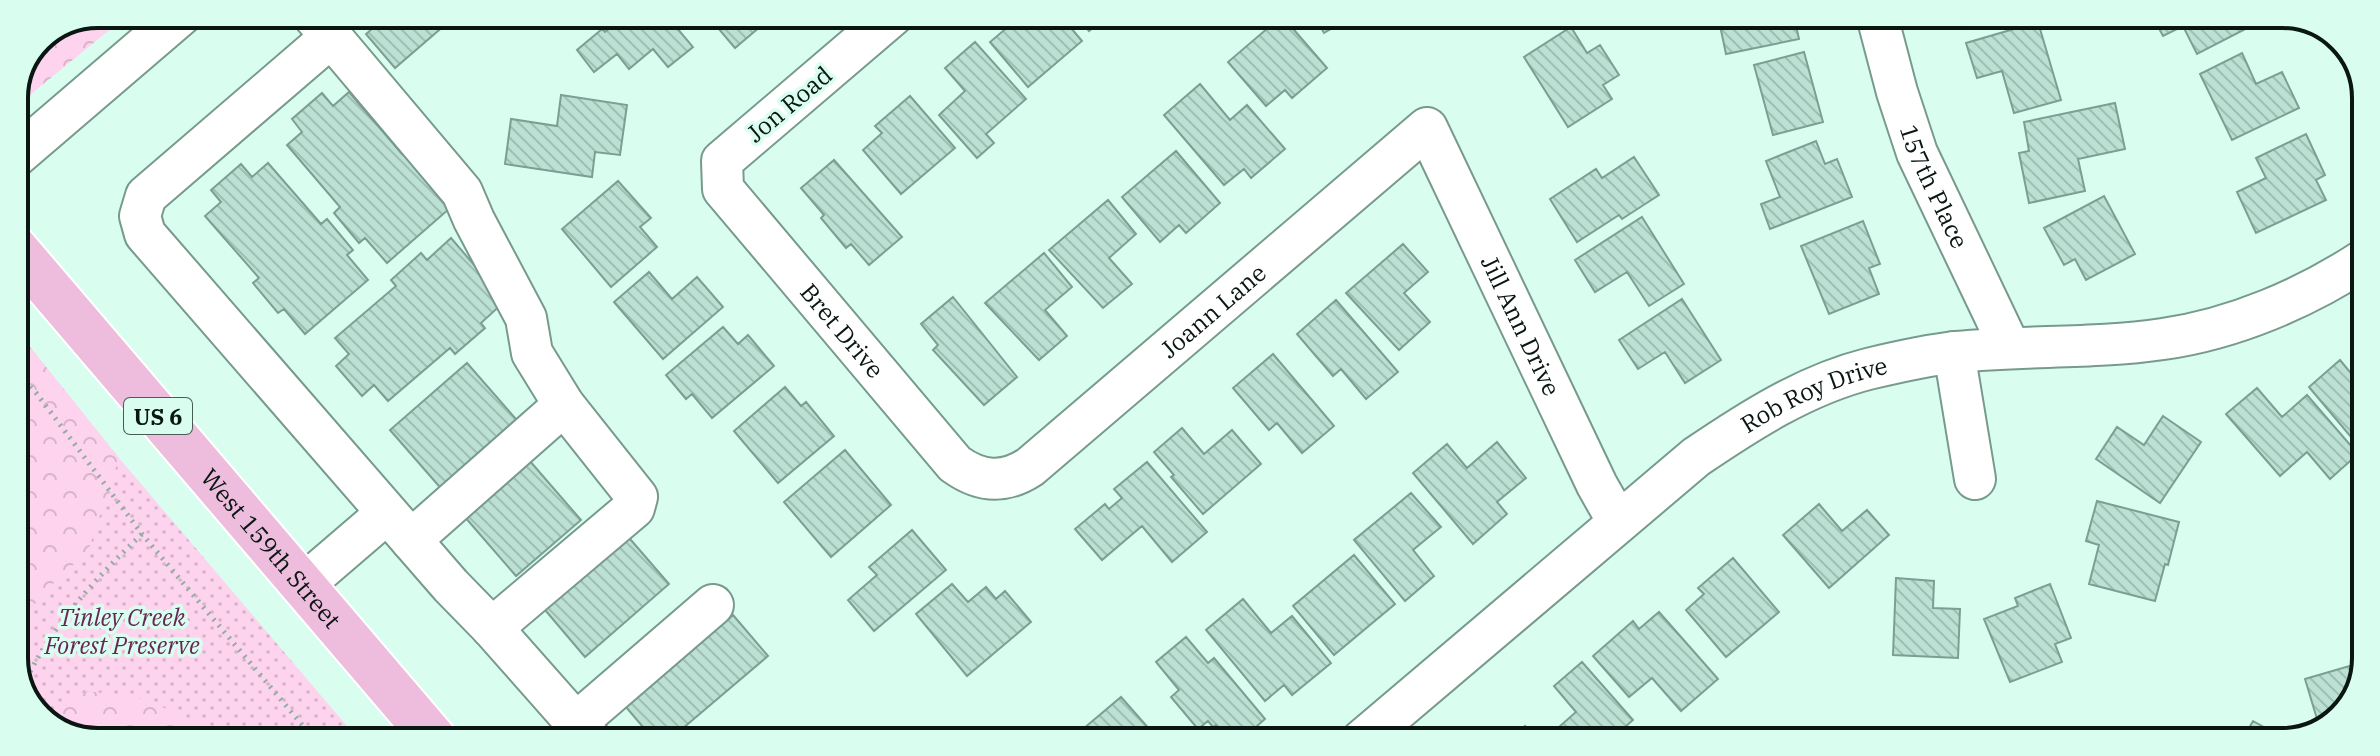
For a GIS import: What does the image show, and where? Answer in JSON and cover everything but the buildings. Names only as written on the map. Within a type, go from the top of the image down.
[{"type":"main road","name":"West 159th Street","points":[[28,263],[425,728]]},
{"type":"street","points":[[28,146],[166,28]]},
{"type":"street","points":[[319,28],[146,196],[140,216],[145,234],[451,586],[581,728]]},
{"type":"street","points":[[325,28],[462,192],[526,318],[532,353],[564,405],[637,497],[634,508],[492,628]]},
{"type":"street","name":"Jon Road","points":[[722,161],[878,28]]},
{"type":"street","name":"157th Place","points":[[1880,28],[1917,153],[2010,348]]},
{"type":"street","name":"Joann Lane","points":[[991,480],[1010,478],[1030,467],[1427,128]]},
{"type":"street","name":"Jill Ann Drive","points":[[1427,128],[1597,485],[1618,522]]},
{"type":"street","name":"Bret Drive","points":[[722,161],[723,189],[737,209],[955,464],[971,475],[991,480]]},
{"type":"street","name":"Rob Roy Drive","points":[[1384,728],[1696,457],[1745,423],[1797,395],[1866,370],[1954,352],[2116,344],[2212,329],[2311,290],[2352,266]]},
{"type":"street","points":[[1954,352],[1975,479]]},
{"type":"street","points":[[302,586],[399,526],[564,405]]},
{"type":"street","points":[[587,728],[713,605]]},
{"type":"path","points":[[28,386],[142,534],[305,728]]},
{"type":"path","points":[[30,671],[37,655],[81,595],[142,534]]},
{"type":"green space","points":[[112,28],[28,96],[33,71],[59,40],[84,29]]},
{"type":"green space","name":"Tinley Creek Forest Preserve","points":[[28,344],[119,458],[349,728],[98,728],[67,721],[42,701],[32,681],[28,663]]},
{"type":"green space","points":[[28,344],[119,458],[88,551],[43,593],[28,613]]},
{"type":"green space","points":[[88,691],[143,699],[211,728],[98,728],[80,726],[53,711]]}]
